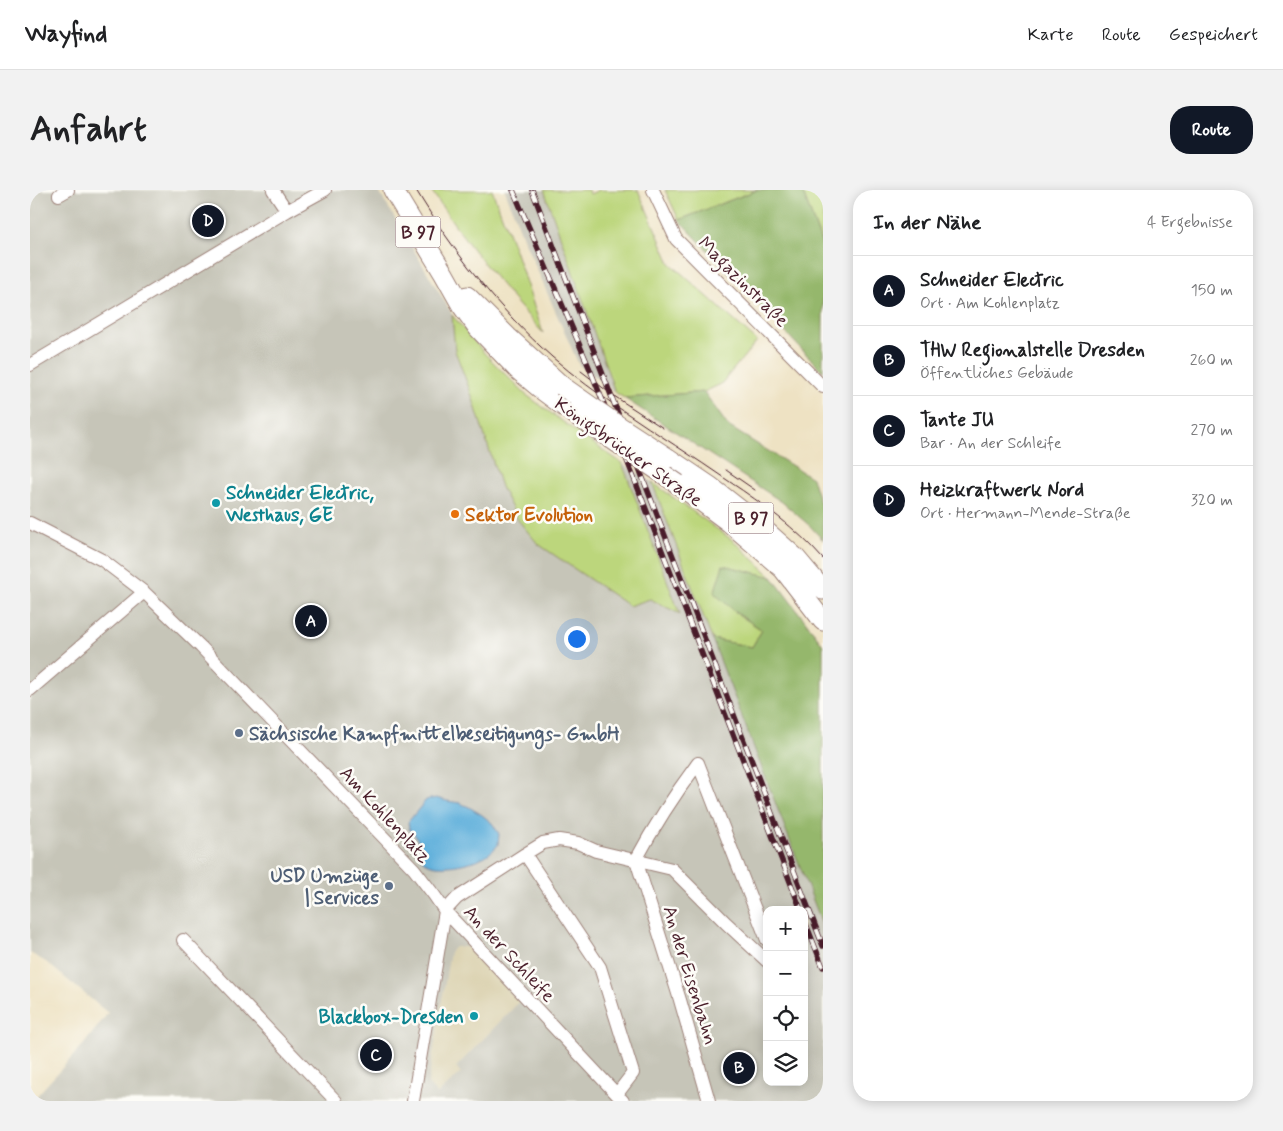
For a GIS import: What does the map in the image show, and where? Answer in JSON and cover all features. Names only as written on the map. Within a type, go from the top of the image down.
[{"type":"main road","name":"Königsbrücker Straße","points":[[393,190],[462,306],[478,328],[518,370],[573,413],[678,484],[730,523],[783,569],[823,621]]},
{"type":"main road","name":"Königsbrücker Straße","points":[[444,274],[508,337],[562,386],[711,487],[757,523],[795,557],[823,590]]},
{"type":"street","points":[[273,190],[286,211]]},
{"type":"street","points":[[30,366],[286,211],[325,190]]},
{"type":"street","name":"Magazinstraße","points":[[653,190],[676,239],[823,387]]},
{"type":"street","name":"Am Kohlenplatz","points":[[30,523],[102,560],[144,592],[201,647],[414,869],[445,911]]},
{"type":"street","points":[[30,690],[144,592]]},
{"type":"street","points":[[445,911],[457,898],[543,843],[559,840],[636,860],[676,793],[698,763],[763,930]]},
{"type":"street","name":"An der Schleife","points":[[445,911],[620,1098],[633,1073],[600,967],[525,854]]},
{"type":"street","name":"An der Eisenbahn","points":[[636,860],[672,869],[763,957]]},
{"type":"street","name":"An der Eisenbahn","points":[[636,860],[680,1000],[709,1101]]},
{"type":"street","name":"An der Schleife","points":[[413,1101],[445,911]]},
{"type":"street","points":[[183,940],[336,1101]]},
{"type":"shaded area","points":[[30,190],[378,190],[452,314],[455,351],[472,396],[650,599],[680,614],[622,463],[652,482],[823,927],[823,1101],[32,1101],[84,1044],[108,1013],[46,962],[30,953]],"holes":[[[455,947],[468,947],[519,1002],[456,1067],[461,1073],[437,1094],[428,1084],[450,952]]]},
{"type":"shaded area","points":[[505,190],[544,190],[615,392],[579,365],[524,240]]},
{"type":"shaded area","points":[[455,947],[468,947],[519,1002],[456,1067],[462,1073],[436,1094],[428,1084],[450,952]]},
{"type":"green space","points":[[431,190],[492,190],[515,250],[543,333],[484,263]]},
{"type":"green space","points":[[544,190],[588,190],[590,194],[599,190],[638,190],[670,263],[757,341],[721,384],[704,392],[624,398],[615,392]]},
{"type":"green space","points":[[665,190],[757,190],[679,220]]},
{"type":"green space","points":[[757,190],[802,190],[823,247],[823,372],[679,220]]},
{"type":"green space","points":[[802,190],[823,190],[823,247]]},
{"type":"green space","points":[[452,315],[485,354],[525,394],[622,463],[680,614],[650,599],[629,606],[538,544],[518,520],[501,487],[472,396],[455,351]]},
{"type":"green space","points":[[704,392],[728,426],[812,478],[823,512],[823,540],[782,502],[624,398]]},
{"type":"green space","points":[[652,482],[735,542],[772,577],[723,565],[738,614],[762,630],[752,647],[712,639]]},
{"type":"green space","points":[[723,565],[772,577],[823,646],[823,926],[712,639],[752,647],[762,630],[738,614],[714,593]]},
{"type":"water","points":[[436,798],[460,803],[482,815],[492,823],[499,834],[498,845],[490,853],[474,861],[450,866],[428,864],[421,856],[418,841],[414,833],[409,829],[408,822],[426,800]]},
{"type":"tram line","points":[[416,190],[445,235],[478,279],[514,320],[552,357],[604,398],[767,508],[802,537],[823,559]]},
{"type":"tram line","points":[[581,371],[611,394],[663,428]]},
{"type":"tram line","points":[[726,470],[755,490]]},
{"type":"railway","points":[[513,190],[589,367],[634,478],[799,906]]},
{"type":"railway","points":[[532,190],[823,946]]},
{"type":"railway","points":[[808,929],[823,967]]},
{"type":"place","name":"Heizkraftwerk Nord","points":[[208,221]]},
{"type":"place","name":"Schneider Electric, Westhaus, GE","points":[[216,503]]},
{"type":"place","name":"Sektor Evolution","points":[[455,514]]},
{"type":"place","name":"Schneider Electric","points":[[311,621]]},
{"type":"place","name":"Sächsische Kampfmittelbeseitigungs- GmbH","points":[[239,733]]},
{"type":"place","name":"USD Umzüge | Services","points":[[389,886]]},
{"type":"place","name":"Blackbox-Dresden","points":[[474,1016]]},
{"type":"place","name":"Tante JU","points":[[376,1055]]},
{"type":"place","name":"THW Regionalstelle Dresden","points":[[739,1068]]}]
